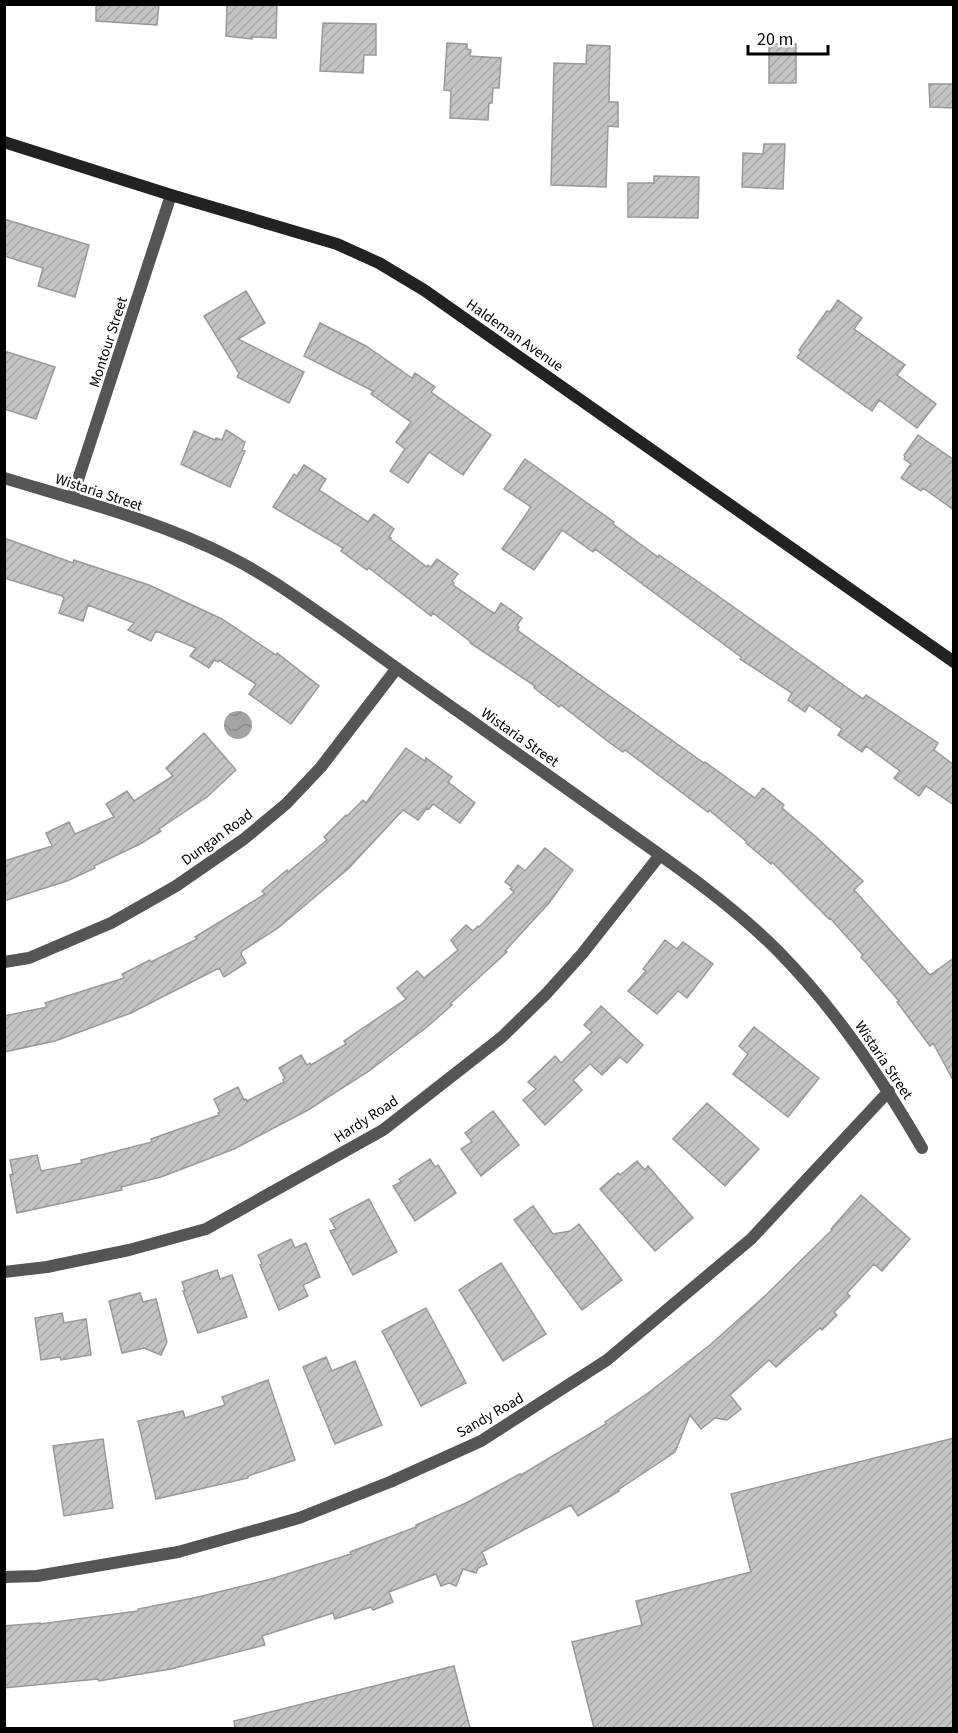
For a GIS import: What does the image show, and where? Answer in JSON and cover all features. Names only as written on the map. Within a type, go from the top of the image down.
[{"type":"main road","name":"Haldeman Avenue","points":[[4,142],[337,244],[379,263],[406,279],[954,662]]},
{"type":"street","name":"Montour Street","points":[[72,498],[171,195]]},
{"type":"street","name":"Wistaria Street","points":[[4,478],[161,527],[232,558],[292,594],[660,855],[725,904],[777,951],[817,994],[857,1043],[889,1091],[922,1148]]},
{"type":"street","name":"Dungan Road","points":[[4,962],[29,958],[111,923],[176,886],[244,839],[286,804],[321,767],[398,668]]},
{"type":"street","name":"Hardy Road","points":[[4,1272],[47,1267],[206,1229],[383,1130],[502,1037],[546,994],[582,954],[660,855]]},
{"type":"street","name":"Sandy Road","points":[[4,1577],[37,1576],[178,1552],[299,1518],[390,1482],[481,1441],[607,1360],[751,1239],[889,1091]]},
{"type":"water","points":[[238,711],[248,715],[252,725],[248,735],[238,739],[228,735],[224,725],[228,715]]},
{"type":"building","points":[[96,4],[159,4],[157,25],[96,21]]},
{"type":"building","points":[[227,4],[277,4],[276,38],[252,37],[252,39],[226,36]]},
{"type":"building","points":[[323,23],[376,24],[376,55],[364,55],[363,73],[320,71]]},
{"type":"building","points":[[447,43],[467,44],[467,49],[471,50],[470,56],[501,58],[499,88],[493,88],[488,120],[450,118],[451,91],[444,90]]},
{"type":"building","points":[[769,44],[796,44],[796,83],[769,83]]},
{"type":"building","points":[[587,45],[610,46],[609,102],[618,102],[618,127],[608,126],[606,187],[551,185],[554,63],[586,64]]},
{"type":"building","points":[[929,84],[954,84],[954,108],[930,107]]},
{"type":"building","points":[[764,144],[785,144],[783,189],[742,187],[743,153],[763,154]]},
{"type":"building","points":[[654,176],[699,177],[698,218],[628,217],[628,183],[654,183]]},
{"type":"building","points":[[4,219],[89,245],[75,297],[38,286],[43,268],[4,256]]},
{"type":"building","points":[[246,291],[265,323],[238,339],[304,372],[289,403],[237,377],[239,373],[204,316]]},
{"type":"building","points":[[838,300],[862,318],[854,329],[905,365],[897,375],[936,404],[917,428],[879,400],[872,411],[797,357],[801,352],[799,350],[827,311],[830,312]]},
{"type":"building","points":[[320,323],[366,346],[412,378],[415,373],[435,387],[431,392],[491,435],[463,475],[429,452],[408,483],[390,471],[405,449],[396,442],[411,422],[371,394],[373,391],[304,356]]},
{"type":"building","points":[[4,351],[55,367],[36,419],[4,409]]},
{"type":"building","points":[[226,430],[245,442],[242,450],[245,451],[230,487],[181,464],[194,431],[215,440],[216,438],[222,440]]},
{"type":"building","points":[[918,435],[954,460],[954,510],[923,488],[921,491],[901,478],[911,464],[904,459],[904,455]]},
{"type":"building","points":[[525,459],[614,522],[613,524],[658,557],[659,555],[697,581],[863,699],[866,695],[938,743],[934,750],[954,765],[954,805],[926,786],[919,796],[894,778],[900,771],[866,746],[862,752],[838,735],[842,729],[809,705],[805,712],[788,700],[792,693],[740,659],[741,657],[595,549],[593,552],[562,530],[534,570],[502,549],[531,507],[504,489]]},
{"type":"building","points":[[304,465],[326,479],[319,490],[368,522],[374,514],[394,529],[390,539],[427,567],[428,565],[431,567],[437,559],[458,574],[452,581],[453,585],[492,612],[495,613],[501,603],[522,618],[517,625],[519,627],[517,630],[704,763],[755,798],[763,788],[784,805],[782,808],[863,881],[854,890],[930,975],[954,958],[954,1082],[933,1043],[930,1046],[897,1002],[899,1001],[861,957],[863,955],[830,918],[772,862],[771,864],[709,810],[708,812],[625,750],[623,752],[610,743],[561,705],[559,707],[534,688],[535,686],[470,643],[433,613],[431,616],[369,568],[367,570],[341,551],[343,548],[273,507],[294,474],[297,476]]},
{"type":"building","points":[[4,538],[73,563],[74,560],[149,585],[222,619],[276,655],[277,653],[319,686],[291,724],[249,694],[256,684],[219,660],[218,662],[214,660],[209,668],[190,656],[196,648],[156,631],[151,641],[128,630],[134,623],[88,605],[83,621],[59,613],[64,598],[62,596],[4,578]]},
{"type":"building","points":[[204,733],[236,770],[207,797],[159,829],[161,831],[94,866],[95,868],[67,881],[4,901],[4,861],[52,846],[46,833],[69,822],[75,834],[114,817],[106,804],[127,791],[134,801],[173,776],[166,768]]},
{"type":"building","points":[[406,748],[425,761],[426,758],[452,777],[448,782],[475,803],[460,823],[433,804],[418,820],[403,810],[348,869],[278,928],[242,951],[241,954],[246,963],[224,977],[219,968],[131,1013],[55,1041],[4,1052],[4,1016],[47,1007],[45,1003],[124,978],[122,974],[197,939],[195,937],[265,894],[262,891],[327,840],[324,837],[346,815],[363,800],[366,803]]},
{"type":"building","points":[[545,848],[573,870],[549,903],[505,951],[507,952],[450,1004],[452,1005],[369,1071],[308,1110],[234,1149],[161,1177],[121,1187],[122,1190],[17,1213],[10,1175],[13,1174],[10,1160],[37,1155],[41,1171],[82,1163],[81,1160],[152,1142],[151,1139],[219,1115],[220,1112],[214,1099],[238,1087],[244,1100],[247,1101],[284,1082],[285,1078],[279,1068],[301,1055],[307,1065],[310,1063],[311,1065],[346,1044],[344,1041],[406,999],[397,988],[417,971],[424,978],[458,950],[451,940],[466,925],[473,931],[479,927],[514,892],[510,889],[512,887],[505,882],[518,865],[525,871]]},
{"type":"building","points":[[665,940],[677,949],[683,942],[713,964],[687,998],[678,991],[657,1014],[628,991],[646,971],[643,969]]},
{"type":"building","points":[[601,1006],[643,1045],[627,1063],[620,1057],[602,1075],[590,1064],[573,1080],[582,1090],[545,1125],[523,1100],[536,1089],[528,1082],[555,1056],[561,1063],[592,1032],[584,1025]]},
{"type":"building","points":[[754,1027],[819,1078],[788,1117],[733,1074],[748,1054],[739,1046]]},
{"type":"building","points":[[707,1103],[759,1149],[725,1186],[673,1139]]},
{"type":"building","points":[[493,1111],[519,1145],[481,1176],[461,1149],[472,1142],[465,1133]]},
{"type":"building","points":[[430,1159],[435,1167],[438,1165],[456,1193],[415,1221],[393,1186],[401,1182],[399,1179]]},
{"type":"building","points":[[637,1161],[645,1170],[648,1166],[693,1218],[655,1251],[600,1189],[618,1173],[620,1175]]},
{"type":"building","points":[[861,1195],[910,1239],[882,1271],[874,1264],[847,1293],[850,1296],[834,1312],[837,1315],[822,1330],[820,1328],[776,1367],[769,1360],[730,1395],[741,1409],[727,1420],[715,1418],[701,1429],[690,1415],[675,1452],[578,1516],[571,1505],[482,1552],[487,1564],[478,1568],[476,1573],[463,1569],[456,1586],[449,1583],[441,1586],[436,1574],[389,1592],[393,1602],[373,1610],[371,1607],[335,1619],[333,1613],[262,1636],[265,1645],[171,1669],[99,1681],[98,1679],[4,1688],[4,1626],[40,1624],[138,1611],[138,1609],[271,1579],[351,1554],[350,1552],[416,1527],[521,1475],[606,1424],[605,1422],[648,1393],[710,1345],[767,1294],[832,1230]]},
{"type":"building","points":[[369,1199],[397,1252],[353,1275],[330,1231],[336,1229],[330,1219]]},
{"type":"building","points":[[533,1206],[553,1234],[570,1231],[579,1224],[622,1280],[582,1310],[514,1220]]},
{"type":"building","points":[[291,1239],[295,1248],[306,1243],[320,1277],[303,1285],[308,1296],[279,1310],[258,1255]]},
{"type":"building","points":[[501,1263],[546,1334],[503,1361],[459,1290]]},
{"type":"building","points":[[217,1270],[220,1279],[232,1275],[247,1317],[198,1333],[182,1282]]},
{"type":"building","points":[[140,1293],[143,1302],[156,1299],[167,1342],[161,1355],[144,1348],[122,1353],[109,1301]]},
{"type":"building","points":[[426,1308],[466,1383],[421,1406],[382,1331]]},
{"type":"building","points":[[62,1313],[64,1323],[86,1319],[91,1355],[61,1360],[60,1357],[41,1360],[35,1318]]},
{"type":"building","points":[[326,1357],[332,1371],[355,1361],[382,1425],[335,1444],[303,1367]]},
{"type":"building","points":[[268,1380],[295,1460],[248,1476],[248,1478],[156,1499],[138,1421],[183,1411],[185,1418],[225,1405],[222,1397]]},
{"type":"building","points":[[954,1438],[954,1728],[594,1728],[572,1642],[642,1625],[636,1601],[751,1572],[731,1494]]},
{"type":"building","points":[[103,1439],[113,1508],[64,1516],[53,1446]]},
{"type":"building","points":[[454,1666],[470,1728],[235,1728],[234,1721]]}]
